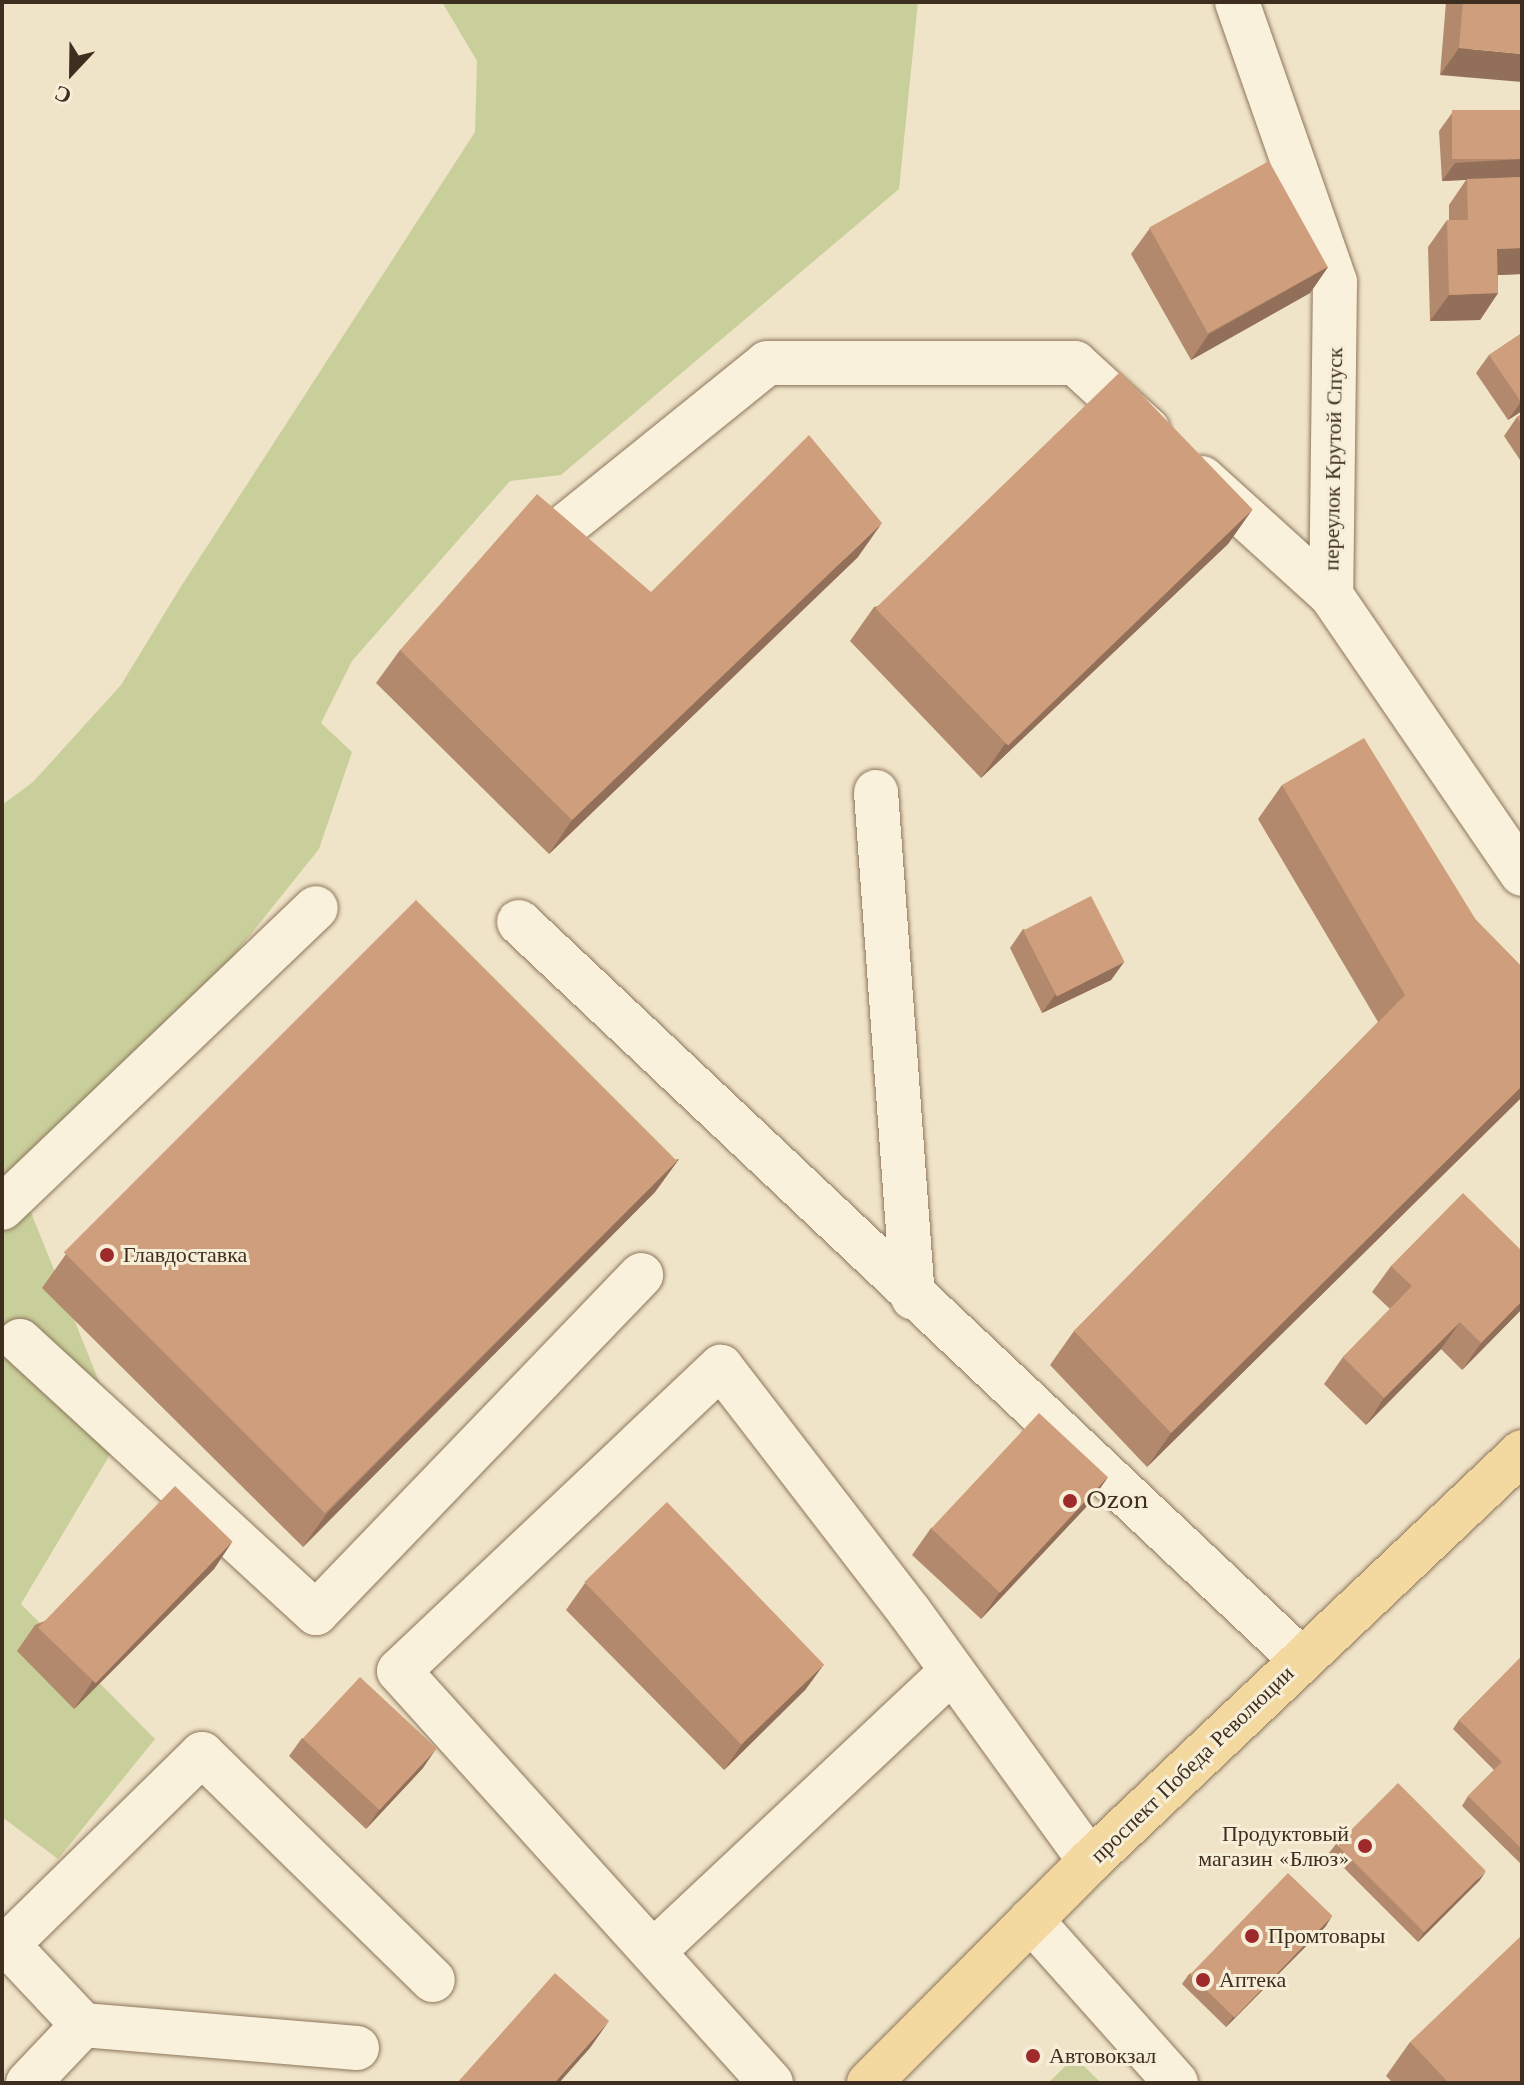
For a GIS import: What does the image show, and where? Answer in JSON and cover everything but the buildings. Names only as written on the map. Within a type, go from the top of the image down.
[{"type":"main road","name":"проспект Победа Революции","points":[[869,2083],[1090,1861],[1522,1452]]},
{"type":"street","name":"переулок Крутой Спуск","points":[[1237,2],[1335,282],[1331,595],[1522,874]]},
{"type":"street","points":[[559,531],[767,363],[1075,363],[1331,595]]},
{"type":"street","points":[[876,792],[913,1298]]},
{"type":"street","points":[[2,1208],[316,908]]},
{"type":"street","points":[[519,922],[913,1298],[1302,1660]]},
{"type":"street","points":[[8,1336],[316,1613],[641,1275]]},
{"type":"street","points":[[771,2083],[399,1671],[721,1367],[952,1671],[1090,1861]]},
{"type":"street","points":[[653,1952],[952,1671]]},
{"type":"street","points":[[357,2048],[83,2025],[5,1942],[202,1754],[433,1980]]},
{"type":"street","points":[[1031,1920],[1176,2083]]},
{"type":"street","points":[[28,2083],[83,2025]]},
{"type":"green space","points":[[442,2],[918,2],[899,189],[561,475],[510,481],[352,661],[321,723],[352,752],[319,849],[30,1210],[121,1436],[21,1604],[155,1739],[58,1859],[2,1817],[2,805],[33,782],[121,685],[180,588],[475,132],[477,61]]},
{"type":"green space","points":[[1075,2057],[1101,2083],[1048,2083]]},
{"type":"place","name":"Главдоставка","points":[[107,1255]]},
{"type":"place","name":"Ozon","points":[[1070,1501]]},
{"type":"place","name":"Продуктовый магазин «Блюз»","points":[[1365,1846]]},
{"type":"place","name":"Промтовары","points":[[1252,1936]]},
{"type":"place","name":"Аптека","points":[[1203,1980]]},
{"type":"place","name":"Автовокзал","points":[[1033,2056]]}]
